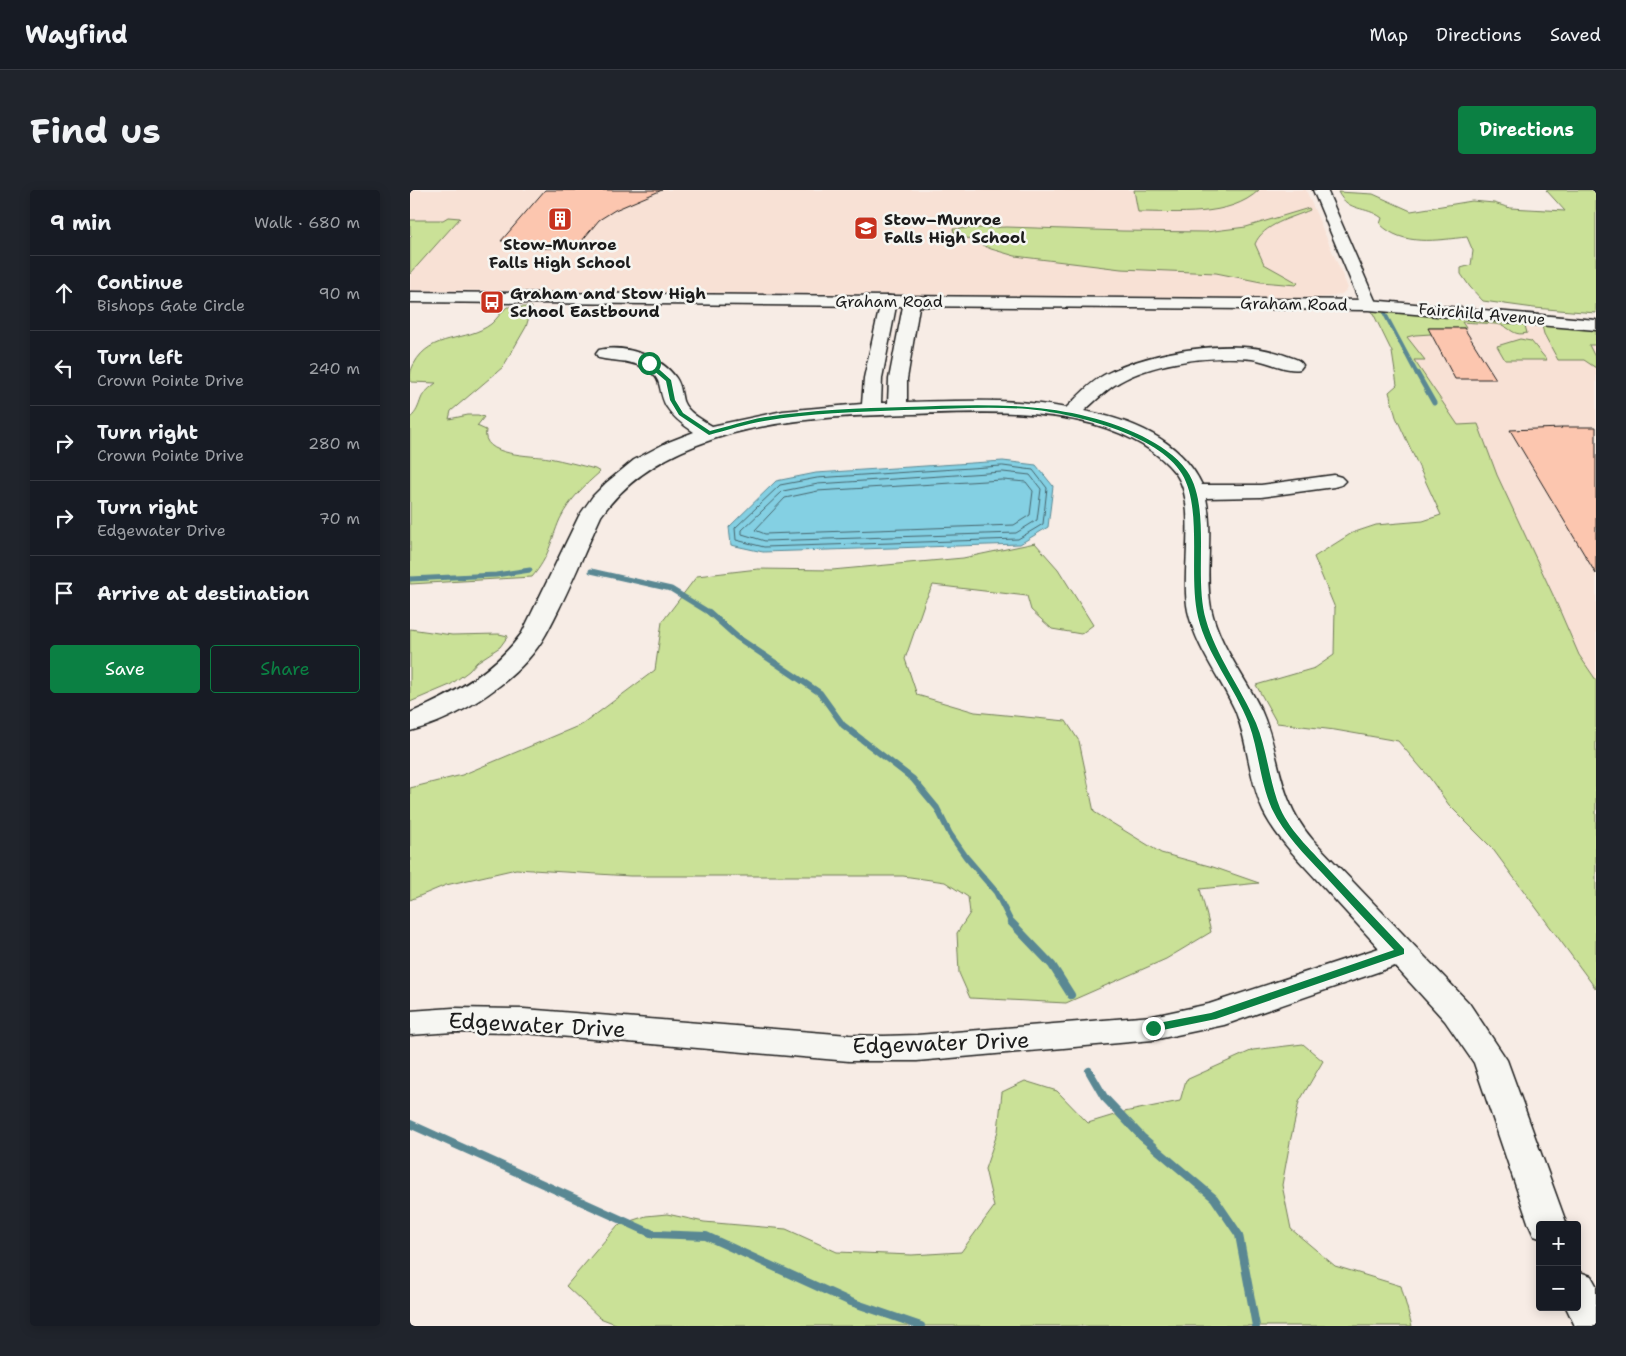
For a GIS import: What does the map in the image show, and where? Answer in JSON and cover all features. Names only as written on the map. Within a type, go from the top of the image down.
[{"type":"street","points":[[1320,190],[1368,305]]},
{"type":"street","name":"Graham Road","points":[[410,297],[1368,305]]},
{"type":"street","points":[[871,409],[871,390],[875,366],[890,300]]},
{"type":"street","points":[[897,408],[897,386],[912,301]]},
{"type":"street","name":"Fairchild Avenue","points":[[1368,305],[1596,325]]},
{"type":"street","points":[[884,333],[906,333]]},
{"type":"street","points":[[605,354],[636,358],[655,367],[668,380],[673,400],[681,414],[709,433]]},
{"type":"street","points":[[1070,414],[1110,380],[1152,364],[1175,358],[1246,354],[1271,357],[1294,366]]},
{"type":"street","points":[[875,366],[900,366]]},
{"type":"street","points":[[410,723],[451,705],[476,690],[504,669],[526,647],[590,516],[601,498],[614,484],[669,449],[709,433],[783,416],[871,409],[1009,406],[1070,414],[1124,430],[1156,446],[1181,468],[1194,492],[1197,594],[1202,619],[1212,644],[1253,724],[1266,776],[1277,809],[1286,826],[1302,846],[1456,1012],[1490,1060],[1547,1221]]},
{"type":"street","points":[[1194,492],[1261,491],[1334,481]]},
{"type":"street","name":"Edgewater Drive","points":[[410,1023],[453,1020],[524,1021],[849,1048],[916,1048],[1114,1032],[1183,1023],[1212,1016],[1401,952]]},
{"type":"street","points":[[1581,1296],[1596,1326]]},
{"type":"shaded area","name":"Stow–Munroe Falls High School","points":[[410,190],[1306,190],[1348,288],[1342,294],[1314,298],[410,290]]},
{"type":"shaded area","points":[[1370,308],[1596,327],[1596,766],[1380,328]]},
{"type":"green space","points":[[1134,190],[1259,190],[1247,199],[1233,205],[1202,212],[1138,212]]},
{"type":"green space","points":[[1546,190],[1596,190],[1596,313],[1534,308],[1483,301],[1461,274],[1461,268],[1471,265],[1473,251],[1467,237],[1421,240],[1399,236],[1380,224],[1382,218],[1370,211],[1352,206],[1342,199],[1338,192],[1373,194],[1411,211],[1472,201],[1494,203],[1510,208],[1565,211]]},
{"type":"green space","points":[[1309,208],[1310,210],[1264,231],[1255,244],[1264,264],[1298,283],[1296,285],[1261,282],[1216,273],[1121,269],[1015,256],[991,249],[954,232],[953,229],[1007,227],[1206,232],[1246,227]]},
{"type":"green space","points":[[448,217],[460,218],[410,274],[410,238],[412,236],[410,235],[410,220],[443,220]]},
{"type":"green space","points":[[507,307],[532,307],[526,327],[503,367],[451,411],[449,419],[468,415],[484,417],[477,426],[486,430],[486,439],[499,450],[520,455],[560,460],[600,472],[568,505],[560,519],[546,555],[532,577],[410,584],[410,418],[416,411],[423,395],[436,383],[411,382],[410,375],[412,369],[421,354],[430,347],[439,342],[481,330],[491,324]]},
{"type":"green space","points":[[1371,309],[1524,322],[1527,333],[1523,334],[1514,332],[1501,325],[1462,322],[1466,328],[1429,328],[1431,334],[1407,337],[1425,360],[1414,360],[1458,425],[1478,424],[1497,475],[1579,655],[1596,680],[1596,989],[1492,848],[1449,805],[1429,777],[1398,741],[1335,730],[1277,723],[1256,685],[1315,668],[1334,655],[1335,608],[1314,557],[1352,533],[1376,525],[1423,521],[1441,515],[1396,417],[1389,392],[1397,385],[1392,352]]},
{"type":"green space","points":[[1541,322],[1596,328],[1596,345],[1589,345],[1596,359],[1596,368],[1584,360],[1558,360],[1544,334]]},
{"type":"green space","points":[[1520,339],[1531,341],[1547,360],[1505,360],[1497,346]]},
{"type":"green space","points":[[1035,543],[1058,569],[1093,625],[1081,634],[1052,629],[1031,610],[1027,596],[933,585],[925,601],[905,659],[917,695],[975,712],[1066,721],[1079,741],[1094,812],[1161,853],[1213,867],[1259,883],[1200,889],[1211,932],[1166,959],[1066,1003],[970,998],[959,973],[957,933],[970,913],[968,897],[945,882],[903,876],[630,876],[516,869],[446,885],[410,900],[410,788],[462,775],[583,724],[655,670],[662,622],[697,576],[758,569],[832,570],[963,558]]},
{"type":"green space","points":[[410,629],[452,635],[499,634],[508,636],[500,647],[477,662],[469,671],[450,685],[410,702]]},
{"type":"green space","points":[[1303,1044],[1323,1061],[1299,1102],[1290,1142],[1282,1185],[1291,1229],[1335,1266],[1401,1286],[1412,1326],[621,1326],[600,1318],[566,1286],[618,1225],[646,1216],[667,1214],[704,1222],[786,1229],[837,1252],[912,1255],[961,1252],[994,1207],[985,1169],[998,1131],[1002,1092],[1025,1081],[1057,1091],[1088,1123],[1124,1112],[1180,1101],[1186,1080],[1253,1050]]},
{"type":"water","points":[[1003,461],[1036,465],[1053,486],[1048,527],[1020,544],[763,552],[731,545],[729,527],[776,481],[816,473]]},
{"type":"building","name":"Stow-Munroe Falls High School","points":[[545,190],[662,190],[615,210],[599,220],[581,242],[563,242],[559,248],[534,248],[538,242],[501,241]]},
{"type":"building","points":[[1428,328],[1464,328],[1496,379],[1455,379]]},
{"type":"building","points":[[1596,427],[1596,574],[1510,430]]},
{"type":"waterway","points":[[1385,314],[1417,374]]},
{"type":"waterway","points":[[1417,373],[1434,403]]},
{"type":"waterway","points":[[410,579],[496,575],[530,570]]},
{"type":"waterway","points":[[591,571],[671,589],[710,613]]},
{"type":"waterway","points":[[709,612],[737,637],[820,693],[843,725],[913,779],[937,808],[950,834],[966,857],[996,892],[1011,922]]},
{"type":"waterway","points":[[1011,922],[1052,965],[1071,995]]},
{"type":"waterway","points":[[1089,1071],[1104,1097],[1142,1137],[1214,1198],[1239,1235],[1256,1326]]},
{"type":"waterway","points":[[410,1124],[653,1234],[706,1236],[851,1302],[921,1326]]},
{"type":"place","name":"Stow-Munroe Falls High School","points":[[560,219]]},
{"type":"place","name":"Stow–Munroe Falls High School","points":[[866,228]]},
{"type":"place","name":"Graham and Stow High School Eastbound","points":[[492,302]]},
{"type":"route","points":[[649,363],[668,380],[673,400],[681,414],[709,433],[763,419],[832,411],[972,406],[1029,408],[1092,419],[1124,430],[1147,440],[1165,452],[1186,474],[1196,500],[1197,594],[1202,619],[1218,658],[1238,691],[1253,724],[1270,792],[1277,809],[1286,826],[1302,846],[1401,952],[1212,1016],[1153,1028]]}]
